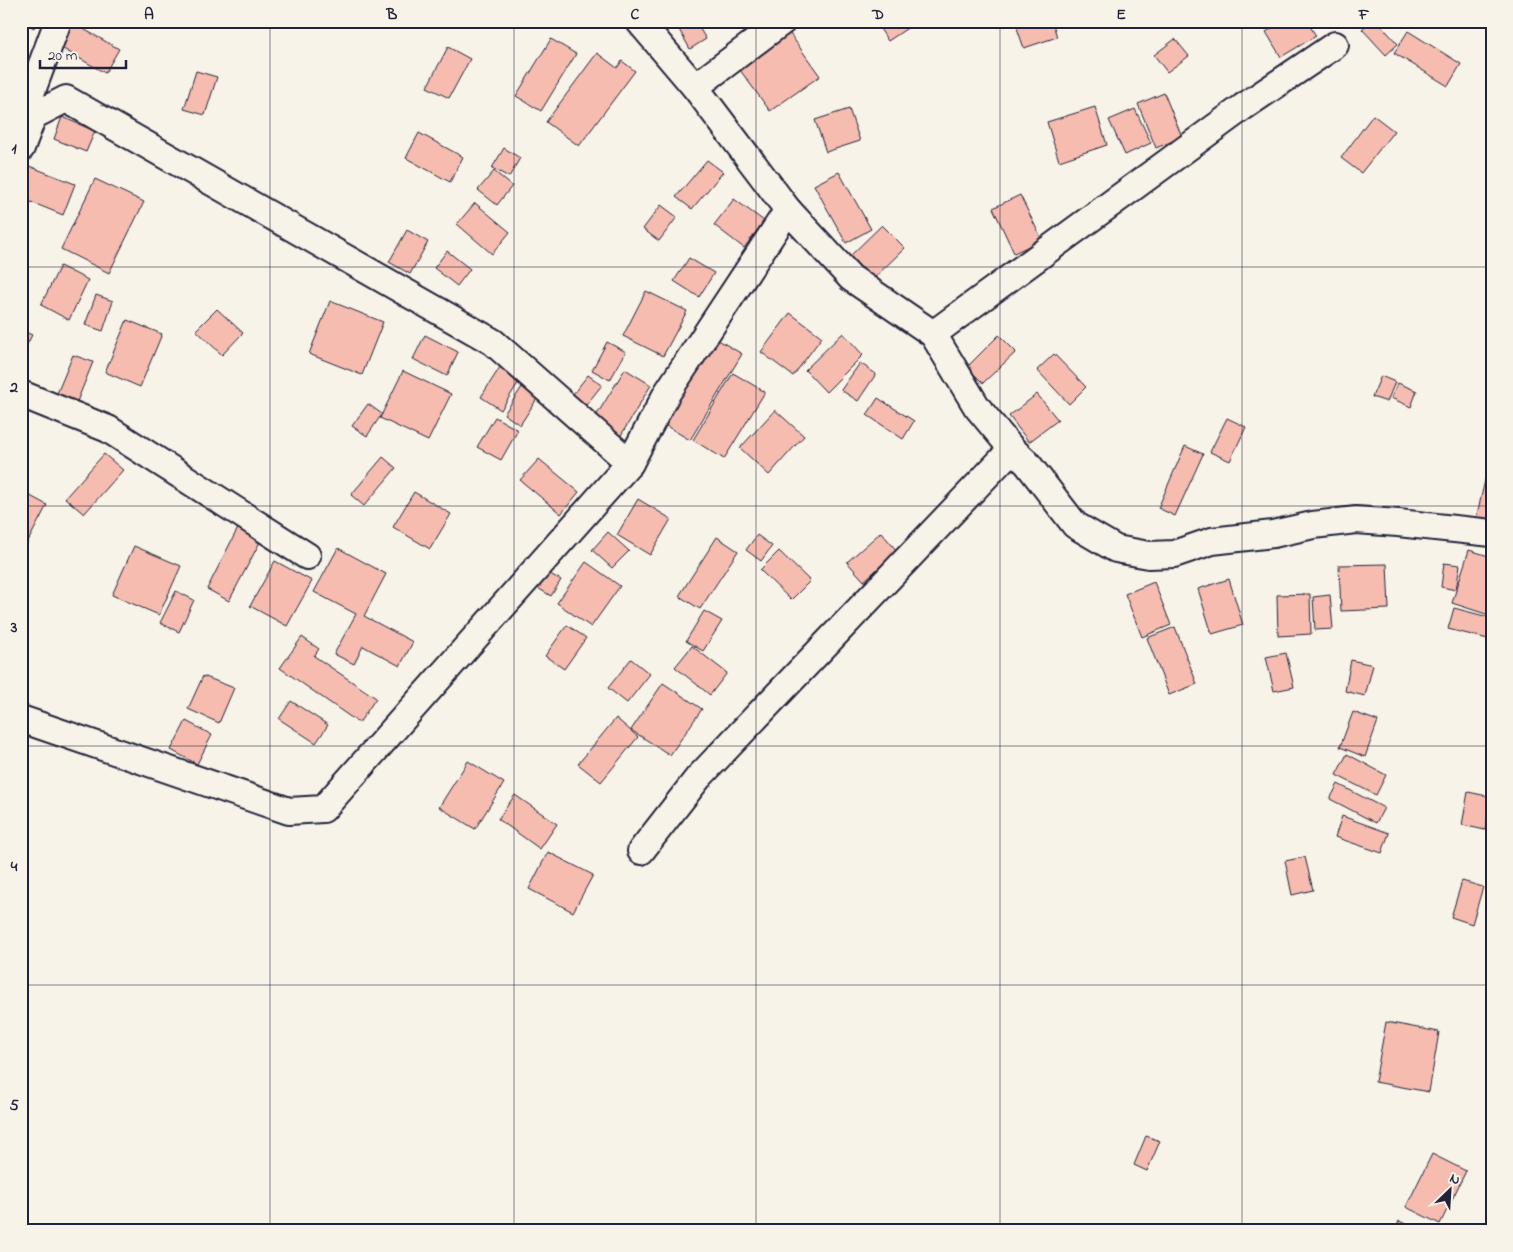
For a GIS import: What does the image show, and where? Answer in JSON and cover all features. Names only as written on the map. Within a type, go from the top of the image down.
[{"type":"street","points":[[21,148],[28,103],[58,21]]},
{"type":"street","points":[[639,21],[696,87],[788,210],[851,278],[933,334],[977,407],[1012,449],[1027,463],[1075,525],[1116,549],[1149,555],[1174,554],[1212,541],[1273,534],[1313,525],[1356,520],[1492,533]]},
{"type":"street","points":[[696,87],[783,21]]},
{"type":"street","points":[[933,334],[1235,112],[1335,44]]},
{"type":"street","points":[[28,103],[66,99],[493,342],[630,463]]},
{"type":"street","points":[[21,719],[289,811],[323,809],[630,463],[667,393],[788,210]]},
{"type":"street","points":[[21,394],[108,429],[307,556]]},
{"type":"street","points":[[641,851],[698,778],[1012,449]]},
{"type":"building","points":[[21,21],[37,21],[34,28]]},
{"type":"building","points":[[684,21],[695,21],[706,39],[690,49],[677,26]]},
{"type":"building","points":[[875,21],[910,21],[912,25],[888,41]]},
{"type":"building","points":[[1038,21],[1052,21],[1057,37],[1024,48],[1017,28]]},
{"type":"building","points":[[1284,21],[1307,21],[1316,36],[1281,57],[1266,32]]},
{"type":"building","points":[[1371,21],[1377,21],[1398,44],[1386,55],[1362,29]]},
{"type":"building","points":[[71,22],[119,49],[105,73],[58,46]]},
{"type":"building","points":[[21,29],[28,32],[21,45]]},
{"type":"building","points":[[788,31],[820,76],[770,111],[737,66]]},
{"type":"building","points":[[1408,31],[1461,64],[1448,86],[1394,53]]},
{"type":"building","points":[[551,39],[576,54],[541,111],[516,96]]},
{"type":"building","points":[[1175,39],[1189,56],[1167,72],[1154,55]]},
{"type":"building","points":[[448,47],[470,59],[449,98],[427,87]]},
{"type":"building","points":[[597,53],[617,68],[622,61],[635,71],[579,146],[546,122]]},
{"type":"building","points":[[196,71],[217,77],[205,115],[184,109]]},
{"type":"building","points":[[1164,93],[1182,137],[1156,148],[1138,104]]},
{"type":"building","points":[[1095,107],[1107,145],[1059,161],[1047,122]]},
{"type":"building","points":[[849,109],[860,141],[826,152],[815,120]]},
{"type":"building","points":[[1135,109],[1151,143],[1125,155],[1109,120]]},
{"type":"building","points":[[1373,115],[1394,131],[1361,173],[1341,158]]},
{"type":"building","points":[[62,117],[95,131],[86,152],[54,139]]},
{"type":"building","points":[[419,133],[463,157],[450,182],[406,158]]},
{"type":"building","points":[[504,148],[520,158],[509,177],[492,168]]},
{"type":"building","points":[[707,160],[723,172],[692,209],[676,197]]},
{"type":"building","points":[[29,166],[75,184],[63,215],[21,198],[21,184]]},
{"type":"building","points":[[494,171],[512,186],[497,205],[478,190]]},
{"type":"building","points":[[839,172],[871,229],[846,243],[814,185]]},
{"type":"building","points":[[95,179],[144,202],[109,273],[61,249]]},
{"type":"building","points":[[1020,195],[1042,240],[1014,253],[993,208]]},
{"type":"building","points":[[734,199],[764,221],[744,248],[714,225]]},
{"type":"building","points":[[475,203],[510,232],[492,254],[457,224]]},
{"type":"building","points":[[661,205],[677,217],[659,241],[643,229]]},
{"type":"building","points":[[882,225],[905,248],[872,280],[849,257]]},
{"type":"building","points":[[407,230],[428,242],[410,274],[389,262]]},
{"type":"building","points":[[447,251],[470,269],[457,286],[434,268]]},
{"type":"building","points":[[689,258],[714,273],[699,297],[674,281]]},
{"type":"building","points":[[60,266],[88,280],[69,320],[41,305]]},
{"type":"building","points":[[646,291],[687,311],[663,356],[623,336]]},
{"type":"building","points":[[96,295],[113,301],[103,331],[85,325]]},
{"type":"building","points":[[330,301],[383,322],[362,375],[309,354]]},
{"type":"building","points":[[217,309],[243,333],[222,355],[196,330]]},
{"type":"building","points":[[790,313],[822,337],[793,376],[761,352]]},
{"type":"building","points":[[127,320],[162,334],[140,387],[105,372]]},
{"type":"building","points":[[21,330],[32,335],[21,356]]},
{"type":"building","points":[[843,333],[863,355],[826,392],[805,370]]},
{"type":"building","points":[[425,335],[458,352],[447,376],[413,359]]},
{"type":"building","points":[[999,335],[1016,352],[983,383],[967,367]]},
{"type":"building","points":[[715,338],[742,354],[690,440],[663,424]]},
{"type":"building","points":[[607,342],[626,352],[610,380],[592,370]]},
{"type":"building","points":[[1054,354],[1086,387],[1069,404],[1037,370]]},
{"type":"building","points":[[73,355],[93,362],[76,404],[56,396]]},
{"type":"building","points":[[860,363],[876,374],[858,401],[841,390]]},
{"type":"building","points":[[500,367],[520,380],[501,410],[481,397]]},
{"type":"building","points":[[625,369],[651,385],[620,437],[593,421]]},
{"type":"building","points":[[403,371],[451,394],[428,441],[380,418]]},
{"type":"building","points":[[733,373],[765,392],[724,459],[693,440]]},
{"type":"building","points":[[588,375],[602,385],[586,405],[573,394]]},
{"type":"building","points":[[1381,376],[1395,382],[1387,402],[1372,397]]},
{"type":"building","points":[[1398,383],[1417,391],[1411,407],[1391,398]]},
{"type":"building","points":[[524,384],[540,394],[520,425],[504,414]]},
{"type":"building","points":[[1037,394],[1058,420],[1029,442],[1009,416]]},
{"type":"building","points":[[878,398],[914,421],[903,439],[867,415]]},
{"type":"building","points":[[368,404],[382,414],[367,436],[352,426]]},
{"type":"building","points":[[775,410],[804,436],[769,475],[740,448]]},
{"type":"building","points":[[495,417],[518,430],[501,460],[477,447]]},
{"type":"building","points":[[1227,418],[1246,427],[1230,461],[1210,452]]},
{"type":"building","points":[[1185,446],[1203,454],[1175,516],[1158,508]]},
{"type":"building","points":[[104,454],[123,470],[84,514],[65,498]]},
{"type":"building","points":[[383,457],[396,468],[364,506],[351,495]]},
{"type":"building","points":[[539,459],[579,492],[561,514],[520,480]]},
{"type":"building","points":[[1486,476],[1492,478],[1492,527],[1475,523]]},
{"type":"building","points":[[21,491],[47,505],[24,549],[21,548]]},
{"type":"building","points":[[414,492],[451,514],[430,549],[393,527]]},
{"type":"building","points":[[638,499],[671,519],[650,555],[617,535]]},
{"type":"building","points":[[238,528],[261,540],[229,601],[207,589]]},
{"type":"building","points":[[608,532],[629,551],[612,568],[592,550]]},
{"type":"building","points":[[881,532],[897,551],[864,581],[847,562]]},
{"type":"building","points":[[757,535],[772,546],[761,561],[746,550]]},
{"type":"building","points":[[717,537],[738,551],[700,609],[679,596]]},
{"type":"building","points":[[134,546],[181,566],[159,615],[112,595]]},
{"type":"building","points":[[338,548],[386,574],[364,616],[413,642],[400,666],[363,646],[354,664],[334,654],[356,614],[314,592]]},
{"type":"building","points":[[1469,550],[1492,557],[1492,616],[1452,603]]},
{"type":"building","points":[[779,551],[810,581],[791,600],[760,570]]},
{"type":"building","points":[[275,561],[312,581],[287,626],[250,606]]},
{"type":"building","points":[[586,562],[620,586],[591,627],[557,603]]},
{"type":"building","points":[[1444,563],[1460,565],[1456,590],[1441,587]]},
{"type":"building","points":[[1387,564],[1389,609],[1341,611],[1339,565]]},
{"type":"building","points":[[539,568],[561,580],[551,596],[531,584]]},
{"type":"building","points":[[1229,579],[1243,625],[1212,634],[1198,589]]},
{"type":"building","points":[[1154,582],[1171,625],[1142,637],[1125,594]]},
{"type":"building","points":[[176,591],[194,600],[179,632],[160,623]]},
{"type":"building","points":[[1310,594],[1311,634],[1278,636],[1277,595]]},
{"type":"building","points":[[1330,595],[1333,629],[1315,630],[1313,597]]},
{"type":"building","points":[[1454,608],[1492,618],[1492,640],[1448,629]]},
{"type":"building","points":[[704,611],[722,621],[703,651],[686,641]]},
{"type":"building","points":[[567,625],[586,638],[564,669],[545,656]]},
{"type":"building","points":[[1175,627],[1197,684],[1169,695],[1147,638]]},
{"type":"building","points":[[302,637],[319,649],[314,656],[376,698],[359,723],[280,668]]},
{"type":"building","points":[[692,646],[727,673],[710,695],[675,667]]},
{"type":"building","points":[[1286,653],[1294,687],[1274,691],[1266,657]]},
{"type":"building","points":[[631,659],[650,674],[627,703],[608,688]]},
{"type":"building","points":[[1351,660],[1373,665],[1365,696],[1345,691]]},
{"type":"building","points":[[203,676],[234,688],[219,723],[188,709]]},
{"type":"building","points":[[663,683],[702,709],[670,755],[631,730]]},
{"type":"building","points":[[291,701],[328,725],[316,743],[279,719]]},
{"type":"building","points":[[1353,712],[1378,721],[1365,757],[1340,747]]},
{"type":"building","points":[[616,718],[638,737],[601,782],[578,764]]},
{"type":"building","points":[[186,721],[212,735],[197,764],[171,750]]},
{"type":"building","points":[[1347,754],[1386,775],[1376,795],[1336,775]]},
{"type":"building","points":[[468,761],[504,783],[475,829],[439,807]]},
{"type":"building","points":[[1338,784],[1384,808],[1376,823],[1330,799]]},
{"type":"building","points":[[1468,792],[1492,797],[1485,830],[1462,825]]},
{"type":"building","points":[[515,795],[557,824],[540,849],[498,819]]},
{"type":"building","points":[[1342,816],[1389,833],[1382,853],[1335,837]]},
{"type":"building","points":[[548,852],[593,875],[573,912],[529,889]]},
{"type":"building","points":[[1305,857],[1313,890],[1292,895],[1285,861]]},
{"type":"building","points":[[1462,881],[1483,887],[1472,924],[1451,917]]},
{"type":"building","points":[[1386,1022],[1439,1032],[1429,1092],[1375,1082]]},
{"type":"building","points":[[1146,1136],[1160,1141],[1147,1171],[1134,1165]]},
{"type":"building","points":[[1432,1154],[1466,1171],[1440,1224],[1406,1207]]},
{"type":"building","points":[[1399,1221],[1422,1231],[1395,1231]]}]
